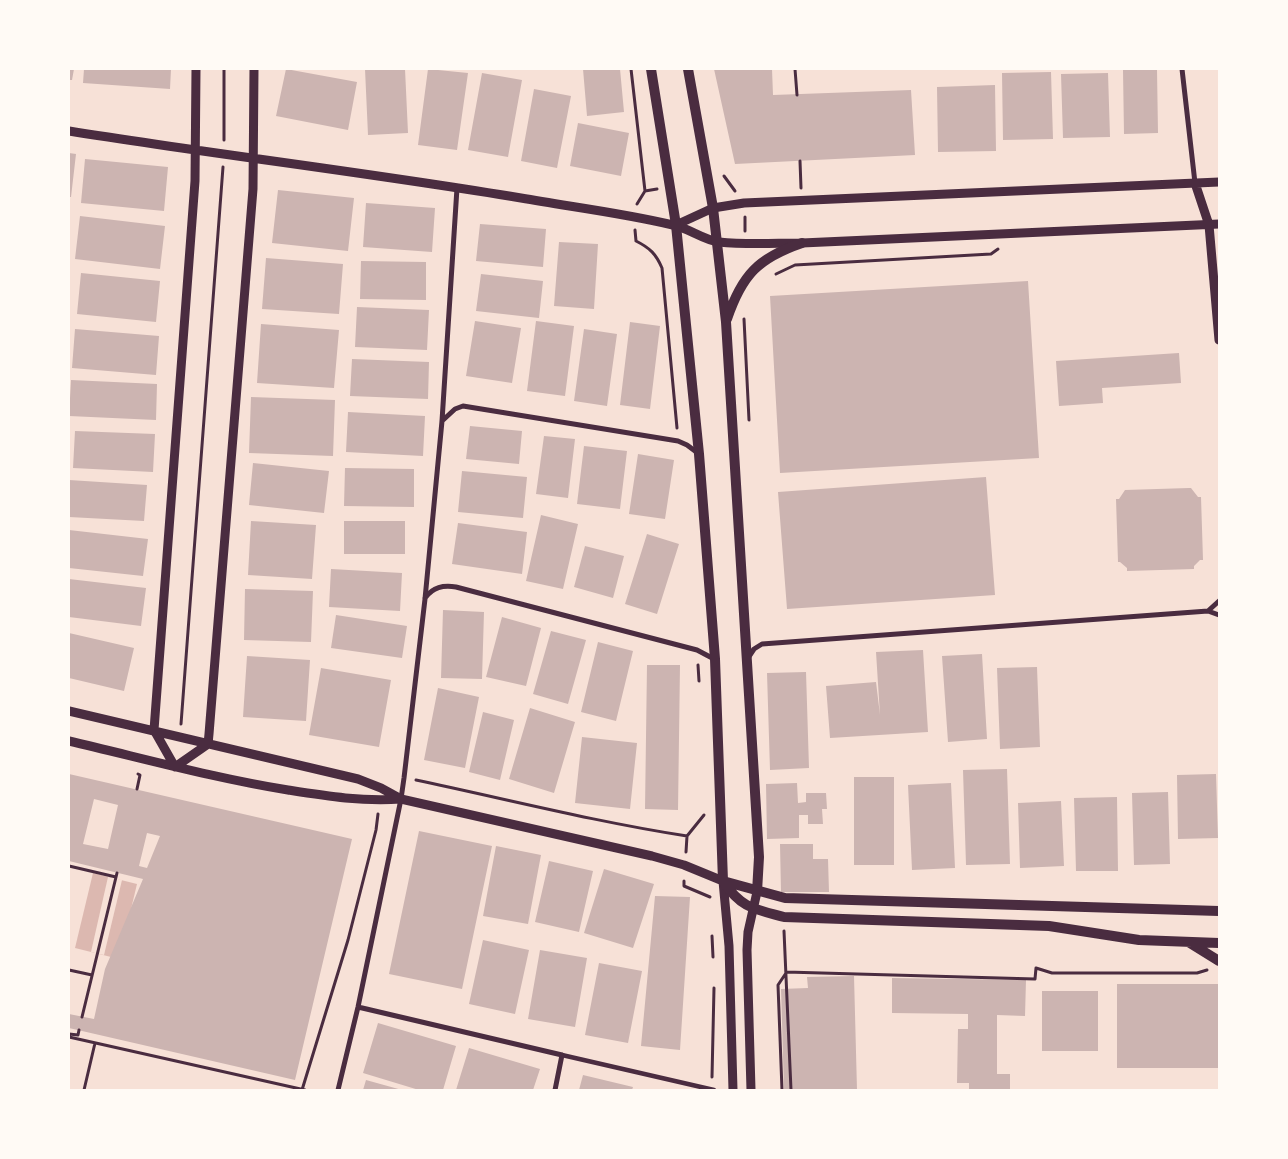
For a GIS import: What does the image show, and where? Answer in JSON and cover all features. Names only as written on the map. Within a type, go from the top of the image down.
[{"type":"main road","points":[[651,69],[676,225],[699,454],[714,659],[723,881],[736,898],[752,909],[784,917],[1049,926],[1139,940],[1219,943]]},
{"type":"main road","points":[[688,69],[713,208],[726,322],[758,857],[757,892]]},
{"type":"main road","points":[[726,322],[736,294],[754,268],[785,249],[802,243]]},
{"type":"main road","points":[[723,881],[757,892],[785,898],[1219,911]]},
{"type":"main road","points":[[1189,942],[1216,965]]},
{"type":"street","points":[[175,767],[154,730],[196,151],[196,69]]},
{"type":"street","points":[[208,744],[253,189],[254,69]]},
{"type":"street","points":[[1182,69],[1195,184],[1209,225],[1219,340]]},
{"type":"street","points":[[69,131],[457,188],[633,217],[676,225],[717,242],[746,244],[802,243],[1219,224]]},
{"type":"street","points":[[676,225],[713,208],[744,203],[1219,182]]},
{"type":"street","points":[[338,1090],[358,1007],[404,778],[425,599],[442,421],[457,188]]},
{"type":"street","points":[[442,421],[455,409],[463,406],[678,441],[699,454]]},
{"type":"street","points":[[425,599],[430,592],[439,587],[456,587],[697,650],[714,659]]},
{"type":"street","points":[[1208,611],[1219,601]]},
{"type":"street","points":[[747,658],[754,649],[762,644],[1208,611],[1219,615]]},
{"type":"street","points":[[69,712],[154,730],[358,779],[381,788],[401,799]]},
{"type":"street","points":[[69,741],[259,785],[344,798],[401,799],[652,856],[684,865],[723,881],[729,946],[733,1090]]},
{"type":"street","points":[[175,767],[208,744]]},
{"type":"street","points":[[751,1090],[747,950],[752,909],[757,892]]},
{"type":"street","points":[[358,1007],[713,1090]]},
{"type":"street","points":[[555,1090],[562,1055]]},
{"type":"path","points":[[180,737],[224,154],[224,69]]},
{"type":"path","points":[[631,69],[645,191],[637,204],[633,217],[636,241],[649,247],[662,268],[678,441]]},
{"type":"path","points":[[795,69],[796,95]]},
{"type":"path","points":[[800,161],[802,201]]},
{"type":"path","points":[[770,276],[795,265],[991,254],[1016,233]]},
{"type":"path","points":[[404,778],[607,822],[687,836]]},
{"type":"path","points":[[69,1035],[95,1043],[303,1090],[348,940],[376,830],[380,800]]},
{"type":"path","points":[[69,866],[116,875],[82,1017]]},
{"type":"path","points":[[784,917],[791,1090]]},
{"type":"path","points":[[712,953],[714,964]]},
{"type":"path","points":[[786,972],[1036,979],[1036,968],[1052,973],[1197,974],[1216,965]]},
{"type":"path","points":[[69,970],[92,975]]},
{"type":"path","points":[[782,1090],[778,985],[786,972]]},
{"type":"path","points":[[713,1090],[714,983]]},
{"type":"path","points":[[69,1035],[78,1035],[79,1030]]},
{"type":"path","points":[[84,1090],[95,1043]]},
{"type":"shaded area","points":[[93,873],[137,884],[119,959],[75,948]]},
{"type":"pier","points":[[108,877],[122,880],[104,955],[91,952]]},
{"type":"building","points":[[69,69],[74,69],[72,80],[69,80]]},
{"type":"building","points":[[84,69],[171,69],[170,89],[83,83]]},
{"type":"building","points":[[286,69],[357,82],[348,130],[276,116]]},
{"type":"building","points":[[365,69],[405,69],[408,133],[368,135]]},
{"type":"building","points":[[428,69],[468,73],[457,150],[418,145]]},
{"type":"building","points":[[583,69],[620,69],[624,112],[587,116]]},
{"type":"building","points":[[714,69],[772,69],[773,95],[911,90],[915,155],[735,164]]},
{"type":"building","points":[[1123,70],[1157,70],[1158,133],[1124,134]]},
{"type":"building","points":[[1051,72],[1053,139],[1003,140],[1002,73]]},
{"type":"building","points":[[482,73],[522,80],[508,157],[468,150]]},
{"type":"building","points":[[1108,73],[1110,137],[1063,138],[1061,74]]},
{"type":"building","points":[[995,85],[996,151],[938,152],[937,87]]},
{"type":"building","points":[[534,89],[571,96],[557,168],[521,161]]},
{"type":"building","points":[[578,123],[629,133],[621,176],[570,166]]},
{"type":"building","points":[[69,153],[76,154],[71,197],[69,197]]},
{"type":"building","points":[[85,159],[168,167],[164,211],[81,203]]},
{"type":"building","points":[[278,190],[354,198],[348,251],[272,243]]},
{"type":"building","points":[[366,203],[435,208],[432,252],[363,247]]},
{"type":"building","points":[[80,216],[165,226],[160,269],[75,259]]},
{"type":"building","points":[[480,224],[546,229],[543,267],[476,261]]},
{"type":"building","points":[[559,242],[598,244],[594,309],[554,306]]},
{"type":"building","points":[[266,258],[343,264],[339,314],[262,309]]},
{"type":"building","points":[[361,261],[426,262],[426,300],[360,299]]},
{"type":"building","points":[[81,273],[160,281],[156,322],[77,314]]},
{"type":"building","points":[[481,274],[543,281],[539,318],[476,311]]},
{"type":"building","points":[[1028,281],[1039,458],[780,473],[770,296]]},
{"type":"building","points":[[357,307],[429,310],[427,350],[355,347]]},
{"type":"building","points":[[475,321],[521,328],[512,383],[466,376]]},
{"type":"building","points":[[536,321],[574,326],[565,396],[527,391]]},
{"type":"building","points":[[630,322],[660,326],[650,409],[620,405]]},
{"type":"building","points":[[261,324],[339,330],[334,388],[257,383]]},
{"type":"building","points":[[75,329],[159,336],[156,375],[72,368]]},
{"type":"building","points":[[584,329],[617,334],[607,406],[574,401]]},
{"type":"building","points":[[1179,353],[1181,383],[1102,388],[1103,403],[1059,406],[1056,361]]},
{"type":"building","points":[[352,359],[429,362],[428,399],[350,396]]},
{"type":"building","points":[[71,380],[157,384],[156,420],[69,416]]},
{"type":"building","points":[[251,397],[335,400],[333,456],[249,453]]},
{"type":"building","points":[[348,412],[425,416],[423,456],[346,452]]},
{"type":"building","points":[[470,426],[522,431],[519,464],[466,459]]},
{"type":"building","points":[[75,431],[155,434],[153,472],[73,468]]},
{"type":"building","points":[[544,436],[575,439],[568,498],[536,494]]},
{"type":"building","points":[[584,446],[627,451],[620,509],[577,504]]},
{"type":"building","points":[[638,454],[674,460],[665,519],[629,514]]},
{"type":"building","points":[[253,463],[329,471],[324,513],[249,505]]},
{"type":"building","points":[[345,468],[414,469],[414,507],[344,506]]},
{"type":"building","points":[[462,471],[527,477],[523,518],[458,512]]},
{"type":"building","points":[[986,477],[995,595],[787,609],[778,492]]},
{"type":"building","points":[[69,480],[147,485],[144,521],[69,517]]},
{"type":"building","points":[[1191,488],[1198,497],[1201,497],[1203,560],[1200,560],[1194,566],[1194,569],[1127,571],[1127,568],[1118,562],[1116,499],[1119,499],[1125,490]]},
{"type":"building","points":[[541,515],[578,524],[563,589],[526,581]]},
{"type":"building","points":[[251,521],[316,525],[312,579],[248,575]]},
{"type":"building","points":[[344,521],[405,521],[405,554],[344,554]]},
{"type":"building","points":[[458,523],[527,532],[522,574],[452,564]]},
{"type":"building","points":[[69,530],[148,539],[143,576],[69,568]]},
{"type":"building","points":[[647,534],[679,544],[657,614],[625,604]]},
{"type":"building","points":[[585,546],[624,556],[613,598],[574,587]]},
{"type":"building","points":[[331,569],[402,573],[400,611],[329,607]]},
{"type":"building","points":[[69,579],[146,588],[141,626],[69,617]]},
{"type":"building","points":[[245,589],[313,591],[311,642],[244,640]]},
{"type":"building","points":[[443,610],[484,612],[482,679],[441,678]]},
{"type":"building","points":[[336,615],[407,626],[402,658],[331,648]]},
{"type":"building","points":[[502,617],[541,628],[526,686],[486,677]]},
{"type":"building","points":[[551,631],[586,640],[568,704],[533,694]]},
{"type":"building","points":[[69,633],[134,648],[124,691],[69,678]]},
{"type":"building","points":[[598,642],[633,651],[616,721],[581,712]]},
{"type":"building","points":[[923,650],[928,732],[830,738],[826,686],[876,682],[880,715],[876,652]]},
{"type":"building","points":[[982,654],[987,739],[948,742],[942,656]]},
{"type":"building","points":[[247,656],[310,660],[306,721],[243,717]]},
{"type":"building","points":[[647,665],[680,665],[678,810],[645,809]]},
{"type":"building","points":[[1037,667],[1040,747],[1000,749],[997,668]]},
{"type":"building","points":[[321,668],[391,680],[379,747],[309,735]]},
{"type":"building","points":[[806,672],[809,768],[770,770],[767,673]]},
{"type":"building","points":[[438,688],[479,697],[465,768],[424,760]]},
{"type":"building","points":[[530,708],[575,722],[554,793],[509,779]]},
{"type":"building","points":[[483,712],[514,720],[500,780],[469,772]]},
{"type":"building","points":[[582,737],[637,743],[630,809],[575,803]]},
{"type":"building","points":[[1007,769],[1010,864],[966,865],[963,770]]},
{"type":"building","points":[[69,774],[352,839],[295,1080],[69,1028],[69,1014],[94,1019],[105,969],[143,879],[69,861]],"holes":[[[94,799],[118,805],[108,849],[83,844]],[[147,833],[160,836],[147,868],[139,866]]]},
{"type":"building","points":[[1216,774],[1218,838],[1178,839],[1177,775]]},
{"type":"building","points":[[854,777],[894,777],[894,865],[854,865]]},
{"type":"building","points":[[797,783],[798,803],[806,802],[806,793],[826,793],[827,809],[822,809],[823,824],[808,824],[808,815],[799,815],[799,838],[767,839],[766,784]]},
{"type":"building","points":[[951,783],[955,868],[912,870],[908,785]]},
{"type":"building","points":[[1168,792],[1170,864],[1134,865],[1132,793]]},
{"type":"building","points":[[1117,797],[1118,871],[1076,871],[1074,798]]},
{"type":"building","points":[[1061,801],[1064,866],[1020,868],[1018,803]]},
{"type":"building","points":[[419,831],[492,846],[462,989],[389,974]]},
{"type":"building","points":[[780,844],[813,844],[813,859],[828,859],[829,892],[781,892]]},
{"type":"building","points":[[496,846],[541,855],[528,924],[483,916]]},
{"type":"building","points":[[549,861],[593,871],[579,932],[535,922]]},
{"type":"building","points":[[604,869],[654,884],[633,948],[584,933]]},
{"type":"building","points":[[655,896],[690,897],[680,1050],[641,1046]]},
{"type":"building","points":[[483,940],[529,950],[515,1014],[469,1004]]},
{"type":"building","points":[[540,950],[587,958],[575,1027],[528,1019]]},
{"type":"building","points":[[599,963],[642,971],[628,1043],[585,1035]]},
{"type":"building","points":[[854,976],[857,1090],[784,1090],[781,989],[808,988],[807,977]]},
{"type":"building","points":[[892,978],[1026,980],[1025,1016],[997,1015],[997,1074],[1010,1074],[1010,1090],[969,1090],[969,1083],[957,1083],[958,1029],[968,1029],[968,1014],[892,1013]]},
{"type":"building","points":[[1117,984],[1218,984],[1218,1068],[1117,1068]]},
{"type":"building","points":[[1042,991],[1098,991],[1098,1051],[1042,1051]]},
{"type":"building","points":[[378,1023],[456,1046],[443,1090],[419,1090],[363,1073]]},
{"type":"building","points":[[469,1048],[540,1069],[533,1090],[456,1090]]},
{"type":"building","points":[[583,1075],[633,1087],[632,1090],[579,1090]]},
{"type":"building","points":[[366,1080],[402,1090],[363,1090]]}]
